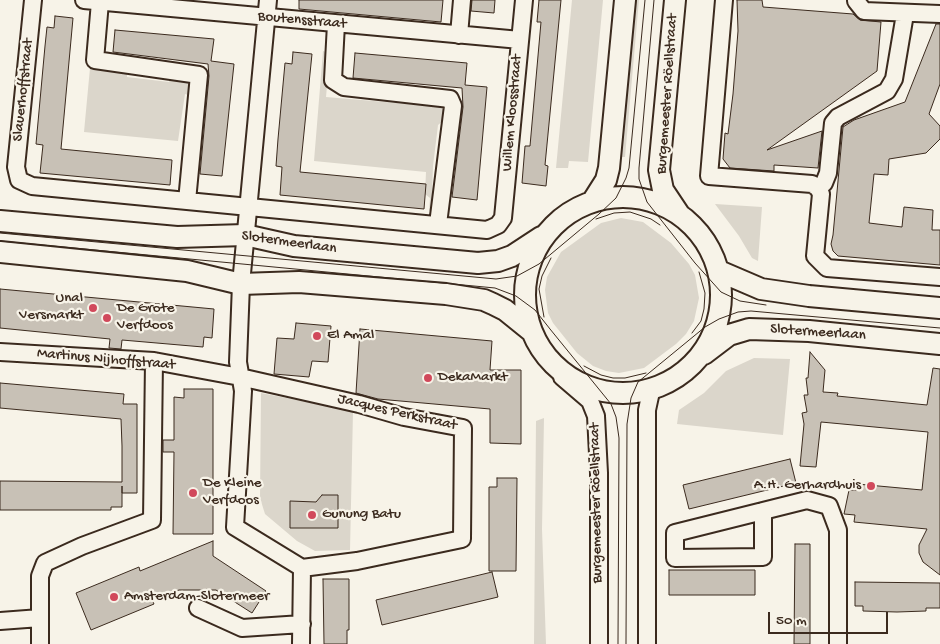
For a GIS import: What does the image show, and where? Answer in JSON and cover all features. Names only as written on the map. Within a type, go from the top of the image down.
[{"type":"main road","points":[[592,202],[606,180],[610,168],[626,0]]},
{"type":"main road","name":"Burgemeester Röellstraat","points":[[675,0],[659,170],[663,190],[679,214],[706,243],[719,272],[722,292],[719,319],[704,354]]},
{"type":"main road","points":[[562,377],[541,351],[531,331],[526,297],[529,271],[541,237],[560,217],[575,208],[592,202],[616,198],[642,202],[679,214]]},
{"type":"main road","name":"Slotermeerlaan","points":[[0,221],[178,237],[245,235],[294,246],[478,263],[498,261],[512,256],[541,237]]},
{"type":"main road","points":[[0,252],[188,271],[241,284],[299,282],[484,300],[505,310],[531,331]]},
{"type":"main road","points":[[719,272],[761,289],[809,296],[940,308]]},
{"type":"main road","name":"Slotermeerlaan","points":[[562,377],[587,385],[611,389],[634,390],[652,387],[680,376],[729,335],[749,329],[809,330],[940,344]]},
{"type":"street","name":"Slauerhoffstraat","points":[[19,180],[16,167],[33,0]]},
{"type":"street","points":[[268,0],[241,284],[238,362],[243,391],[235,527],[302,568],[301,644]]},
{"type":"street","points":[[459,35],[462,0]]},
{"type":"street","name":"Willem Kloosstraat","points":[[498,225],[503,218],[524,0]]},
{"type":"street","points":[[724,0],[709,176],[812,184],[818,188],[821,194],[815,256],[827,268],[940,277]]},
{"type":"street","points":[[851,0],[864,11],[940,14]]},
{"type":"street","points":[[92,1],[94,60],[199,74],[187,201]]},
{"type":"street","name":"Boutensstraat","points":[[92,1],[206,6],[266,17],[520,40]]},
{"type":"street","points":[[818,188],[824,183],[828,173],[833,123],[838,117],[887,91],[894,79],[905,14]]},
{"type":"street","points":[[336,24],[333,80],[344,87],[450,99],[453,106],[438,224]]},
{"type":"street","name":"Slotermeerlaan","points":[[19,180],[32,186],[248,208],[487,230],[498,225]]},
{"type":"street","name":"Martinus Nijhoffstraat","points":[[0,352],[154,361],[240,377]]},
{"type":"street","points":[[40,644],[40,576],[45,563],[82,546],[152,520],[154,361]]},
{"type":"street","name":"Jacques Perkstraat","points":[[240,377],[358,404],[404,417],[463,428],[462,539],[358,561],[302,568]]},
{"type":"street","name":"Burgemeester Röellstraat","points":[[562,377],[590,401],[596,416],[599,460],[599,644]]},
{"type":"street","points":[[647,644],[648,410],[652,387]]},
{"type":"street","points":[[763,511],[763,557],[675,558],[675,533],[763,511],[807,500],[829,506],[838,530],[838,644]]},
{"type":"street","points":[[198,608],[242,628],[302,624]]},
{"type":"street","points":[[0,621],[40,618]]},
{"type":"shaded area","points":[[572,0],[603,0],[588,162],[569,161],[568,168],[556,168]]},
{"type":"shaded area","points":[[614,0],[621,0],[605,160],[598,161]]},
{"type":"shaded area","points":[[630,0],[639,0],[625,157],[616,157]]},
{"type":"shaded area","points":[[323,51],[330,53],[326,97],[421,105],[428,99],[439,103],[444,109],[445,119],[438,125],[433,166],[432,193],[436,202],[433,209],[429,211],[430,198],[425,194],[426,172],[314,161]]},
{"type":"shaded area","points":[[90,68],[127,72],[127,77],[169,82],[170,78],[190,81],[188,95],[185,94],[178,141],[84,132]]},
{"type":"shaded area","points":[[715,204],[762,207],[758,261],[752,258],[739,236]]},
{"type":"shaded area","points":[[621,218],[643,222],[671,243],[689,264],[695,275],[699,298],[694,321],[686,334],[676,344],[644,368],[619,373],[593,366],[577,353],[553,323],[548,313],[545,290],[547,277],[561,252],[601,223]]},
{"type":"shaded area","points":[[754,358],[790,359],[783,435],[677,424],[679,410],[704,393],[726,371]]},
{"type":"shaded area","points":[[261,393],[353,411],[350,550],[315,551],[297,541],[265,514],[260,498]]},
{"type":"shaded area","points":[[544,418],[542,529],[546,644],[534,644],[536,421]]},
{"type":"building","points":[[299,0],[443,0],[441,22],[299,9]]},
{"type":"building","points":[[472,0],[495,0],[494,13],[471,11]]},
{"type":"building","points":[[539,0],[561,0],[545,165],[548,166],[546,186],[522,183],[525,146],[530,146],[541,22],[537,22]]},
{"type":"building","points":[[737,0],[762,0],[763,7],[853,14],[860,20],[881,22],[877,71],[767,150],[822,131],[818,168],[774,165],[774,171],[730,168],[723,159],[725,133],[728,134],[733,94],[738,31]]},
{"type":"building","points":[[55,16],[73,18],[61,149],[172,160],[170,185],[40,173],[43,145],[36,144],[45,46],[47,27],[54,28]]},
{"type":"building","points":[[936,24],[940,24],[940,84],[929,114],[940,126],[940,139],[926,153],[889,159],[888,175],[874,174],[869,223],[902,227],[904,207],[933,210],[932,230],[940,230],[940,265],[838,256],[833,251],[831,244],[843,127],[854,120],[905,102]]},
{"type":"building","points":[[115,30],[214,39],[211,61],[234,64],[222,176],[200,174],[209,76],[208,64],[113,52]]},
{"type":"building","points":[[293,52],[312,54],[300,172],[426,184],[424,209],[280,195],[282,167],[276,166],[278,139],[285,63],[292,64]]},
{"type":"building","points":[[355,53],[467,63],[465,85],[487,87],[477,200],[452,197],[463,107],[462,88],[353,78]]},
{"type":"building","name":"De Grote Verfdoos","points":[[0,289],[214,309],[212,338],[204,337],[203,347],[122,340],[121,349],[109,348],[110,339],[0,328]]},
{"type":"building","points":[[296,323],[331,326],[328,362],[312,361],[309,377],[274,374],[277,338],[294,339]]},
{"type":"building","points":[[360,329],[492,341],[490,370],[521,370],[521,444],[490,443],[490,409],[378,399],[356,393]]},
{"type":"building","name":"A.H. Gerhardhuis","points":[[810,352],[825,370],[823,392],[838,393],[837,396],[927,405],[933,368],[940,369],[940,575],[923,562],[919,553],[919,545],[927,529],[854,522],[855,515],[844,514],[849,490],[857,490],[857,484],[922,490],[928,432],[821,422],[816,467],[800,466],[804,424],[802,413],[807,412],[804,395],[808,395],[806,378],[808,378]]},
{"type":"building","points":[[0,383],[124,394],[123,404],[137,404],[137,493],[122,493],[122,507],[111,507],[111,510],[0,510],[0,481],[122,482],[122,446],[121,419],[0,408]]},
{"type":"building","name":"De Kleine Verfdoos","points":[[184,389],[213,389],[213,534],[173,534],[174,452],[163,452],[163,440],[174,440],[174,397],[184,398]]},
{"type":"building","points":[[790,459],[796,483],[689,509],[683,485]]},
{"type":"building","points":[[497,478],[517,478],[516,571],[489,571],[489,487],[497,487]]},
{"type":"building","name":"Gunung Batu","points":[[322,495],[338,495],[338,528],[290,528],[290,501],[316,502]]},
{"type":"building","points":[[213,541],[213,556],[266,591],[252,613],[216,590],[179,590],[152,600],[154,604],[91,630],[76,593],[139,567],[140,571]]},
{"type":"building","points":[[795,544],[810,544],[810,644],[794,644]]},
{"type":"building","points":[[669,570],[755,570],[755,595],[669,595]]},
{"type":"building","points":[[492,572],[498,597],[382,625],[376,600]]},
{"type":"building","points":[[323,579],[349,579],[349,630],[347,630],[347,644],[324,644]]},
{"type":"building","points":[[855,582],[940,583],[940,608],[926,608],[926,611],[863,611],[863,606],[855,606]]},
{"type":"tram line","points":[[0,233],[496,279],[517,276],[539,264],[599,214],[616,198],[626,178],[629,168],[645,0]]},
{"type":"tram line","points":[[654,0],[639,168],[639,179],[647,202],[695,263],[721,292],[740,301],[766,305]]},
{"type":"tram line","points":[[596,219],[614,213],[630,212],[651,219],[660,225]]},
{"type":"tram line","points":[[0,241],[495,288],[516,296],[535,310],[611,404],[616,417],[619,438],[618,644]]},
{"type":"tram line","points":[[544,317],[539,289],[542,276],[551,258]]},
{"type":"tram line","points":[[692,333],[701,321],[704,309],[705,293],[699,272]]},
{"type":"tram line","points":[[626,644],[627,424],[631,398],[638,382],[705,327],[738,312],[751,311],[940,328]]},
{"type":"tram line","points":[[584,366],[601,375],[613,378],[625,378],[646,373]]},
{"type":"place","name":"Unal Versmarkt","points":[[93,308]]},
{"type":"place","name":"De Grote Verfdoos","points":[[107,318]]},
{"type":"place","name":"El Amal","points":[[317,336]]},
{"type":"place","name":"DekaMarkt","points":[[428,378]]},
{"type":"place","name":"A.H. Gerhardhuis","points":[[871,486]]},
{"type":"place","name":"De Kleine Verfdoos","points":[[193,493]]},
{"type":"place","name":"Gunung Batu","points":[[312,515]]},
{"type":"place","name":"Amsterdam-Slotermeer","points":[[114,597]]}]
